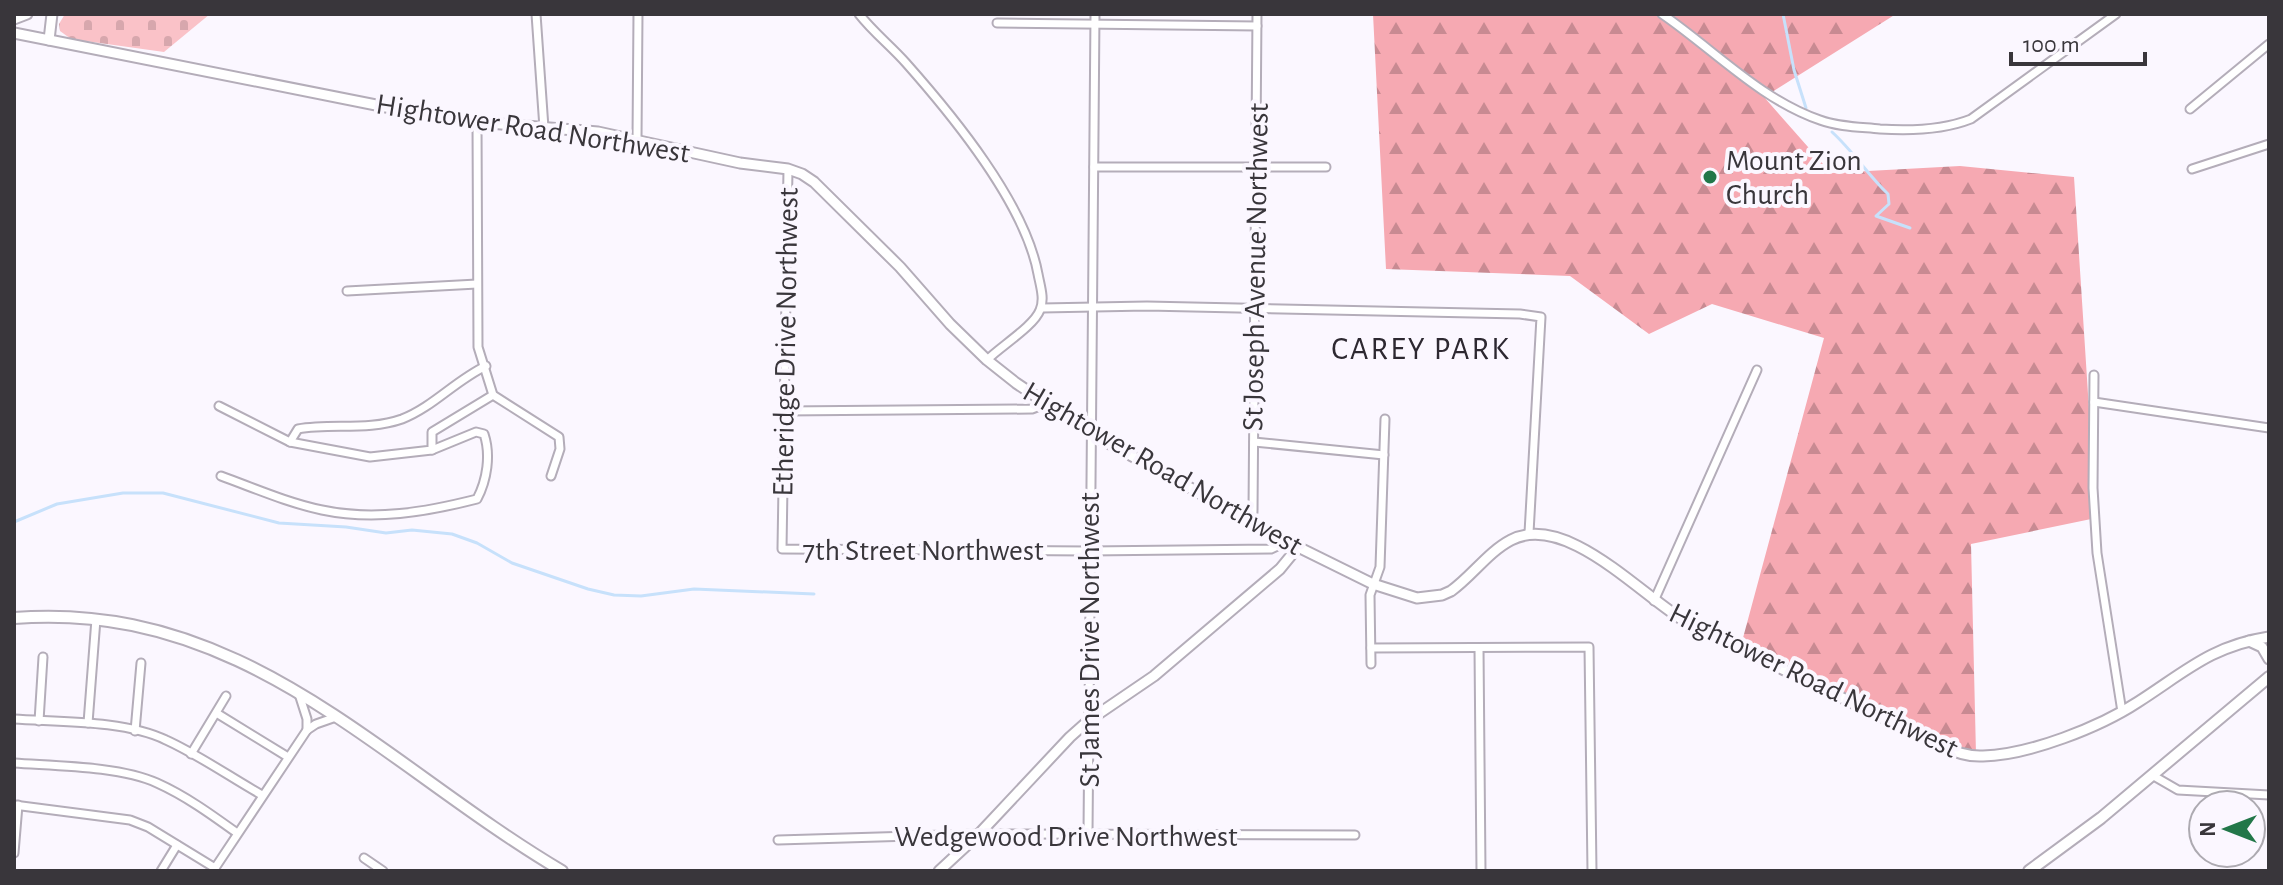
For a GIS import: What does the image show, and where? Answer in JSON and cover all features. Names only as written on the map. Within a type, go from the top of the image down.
[{"type":"main road","points":[[14,618],[96,619],[130,624],[200,643],[245,661],[336,717],[562,871]]},
{"type":"main road","points":[[2029,871],[2075,838],[2269,677]]},
{"type":"street","points":[[14,19],[27,14]]},
{"type":"street","points":[[49,40],[52,14]]},
{"type":"street","points":[[536,14],[544,128]]},
{"type":"street","points":[[637,139],[638,14]]},
{"type":"street","points":[[859,14],[952,118],[1003,191],[1029,241],[1037,268],[1042,308],[1035,318],[987,360]]},
{"type":"street","name":"St James Drive Northwest","points":[[1088,834],[1095,14]]},
{"type":"street","name":"St Joseph Avenue Northwest","points":[[1251,520],[1257,14]]},
{"type":"street","points":[[1662,14],[1767,92],[1803,113],[1836,124],[1924,129],[1971,119],[2116,14]]},
{"type":"street","points":[[997,23],[1257,26]]},
{"type":"street","name":"Hightower Road Northwest","points":[[14,33],[386,107],[477,122],[598,132],[802,174],[814,182],[900,267],[950,324],[987,360],[1045,404],[1090,433],[1298,547],[1373,584],[1417,598],[1442,595],[1460,584],[1511,540],[1529,533],[1548,533],[1582,548],[1691,625],[1942,746],[1968,755],[1995,755],[2032,747],[2090,727],[2122,712],[2185,668],[2218,651],[2269,637]]},
{"type":"street","points":[[2190,109],[2269,44]]},
{"type":"street","points":[[477,122],[478,347],[493,395],[559,437],[560,449],[551,476]]},
{"type":"street","points":[[2192,169],[2269,144]]},
{"type":"street","points":[[1094,167],[1326,167]]},
{"type":"street","name":"Etheridge Drive Northwest","points":[[783,515],[788,169]]},
{"type":"street","points":[[347,291],[477,284]]},
{"type":"street","points":[[1042,308],[1147,306],[1520,314],[1541,317],[1529,533]]},
{"type":"street","points":[[290,442],[298,429],[363,427],[402,419],[486,366]]},
{"type":"street","points":[[1654,601],[1757,370]]},
{"type":"street","points":[[2094,375],[2093,488],[2097,553],[2122,712]]},
{"type":"street","points":[[432,450],[432,432],[493,395]]},
{"type":"street","points":[[2094,402],[2269,428]]},
{"type":"street","points":[[784,411],[1032,409],[1045,404]]},
{"type":"street","points":[[219,406],[290,442],[370,457],[432,450],[476,432],[484,434],[488,456],[483,488],[477,499],[396,515],[321,510],[221,476]]},
{"type":"street","points":[[1371,664],[1370,595],[1380,567],[1385,419]]},
{"type":"street","points":[[1254,442],[1384,455]]},
{"type":"street","name":"7th Street Northwest","points":[[783,515],[782,549],[1271,549],[1288,541]]},
{"type":"street","points":[[939,871],[1088,721],[1154,676],[1280,569],[1298,547]]},
{"type":"street","points":[[88,723],[96,619]]},
{"type":"street","points":[[2252,640],[2269,645]]},
{"type":"street","points":[[2252,640],[2262,647],[2269,659]]},
{"type":"street","points":[[1371,648],[1589,647],[1592,871]]},
{"type":"street","points":[[1479,648],[1481,871]]},
{"type":"street","points":[[39,721],[43,657]]},
{"type":"street","points":[[135,731],[141,663]]},
{"type":"street","points":[[298,692],[307,719],[307,730]]},
{"type":"street","points":[[191,754],[218,714],[226,696]]},
{"type":"street","points":[[218,714],[288,757]]},
{"type":"street","points":[[14,853],[16,805],[130,820],[148,827],[214,870],[307,730],[336,717]]},
{"type":"street","points":[[14,719],[88,723],[165,739],[262,795]]},
{"type":"street","points":[[14,763],[121,773],[155,782],[199,806],[237,833]]},
{"type":"street","points":[[2152,775],[2178,790],[2269,795]]},
{"type":"street","name":"Wedgewood Drive Northwest","points":[[778,840],[979,834],[1355,835]]},
{"type":"street","points":[[161,871],[177,845]]},
{"type":"street","points":[[364,858],[383,871]]},
{"type":"green space","points":[[65,14],[210,14],[164,52],[71,39],[60,31],[59,24]]},
{"type":"green space","points":[[1373,14],[1896,14],[1764,97],[1831,173],[1960,166],[2074,177],[2096,518],[1971,544],[1976,754],[1870,704],[1740,649],[1824,338],[1712,304],[1649,334],[1570,276],[1386,269]]},
{"type":"waterway","points":[[1783,14],[1794,70],[1806,108]]},
{"type":"waterway","points":[[1832,132],[1888,194],[1889,204],[1876,216],[1910,228]]},
{"type":"waterway","points":[[14,522],[57,504],[123,493],[163,493],[279,523],[386,533],[412,530],[452,534],[477,543],[512,563],[614,595],[641,596],[694,589],[814,594]]},
{"type":"place","name":"Mount Zion Church","points":[[1710,177]]},
{"type":"district","name":"CAREY PARK","points":[[1421,348]]}]
